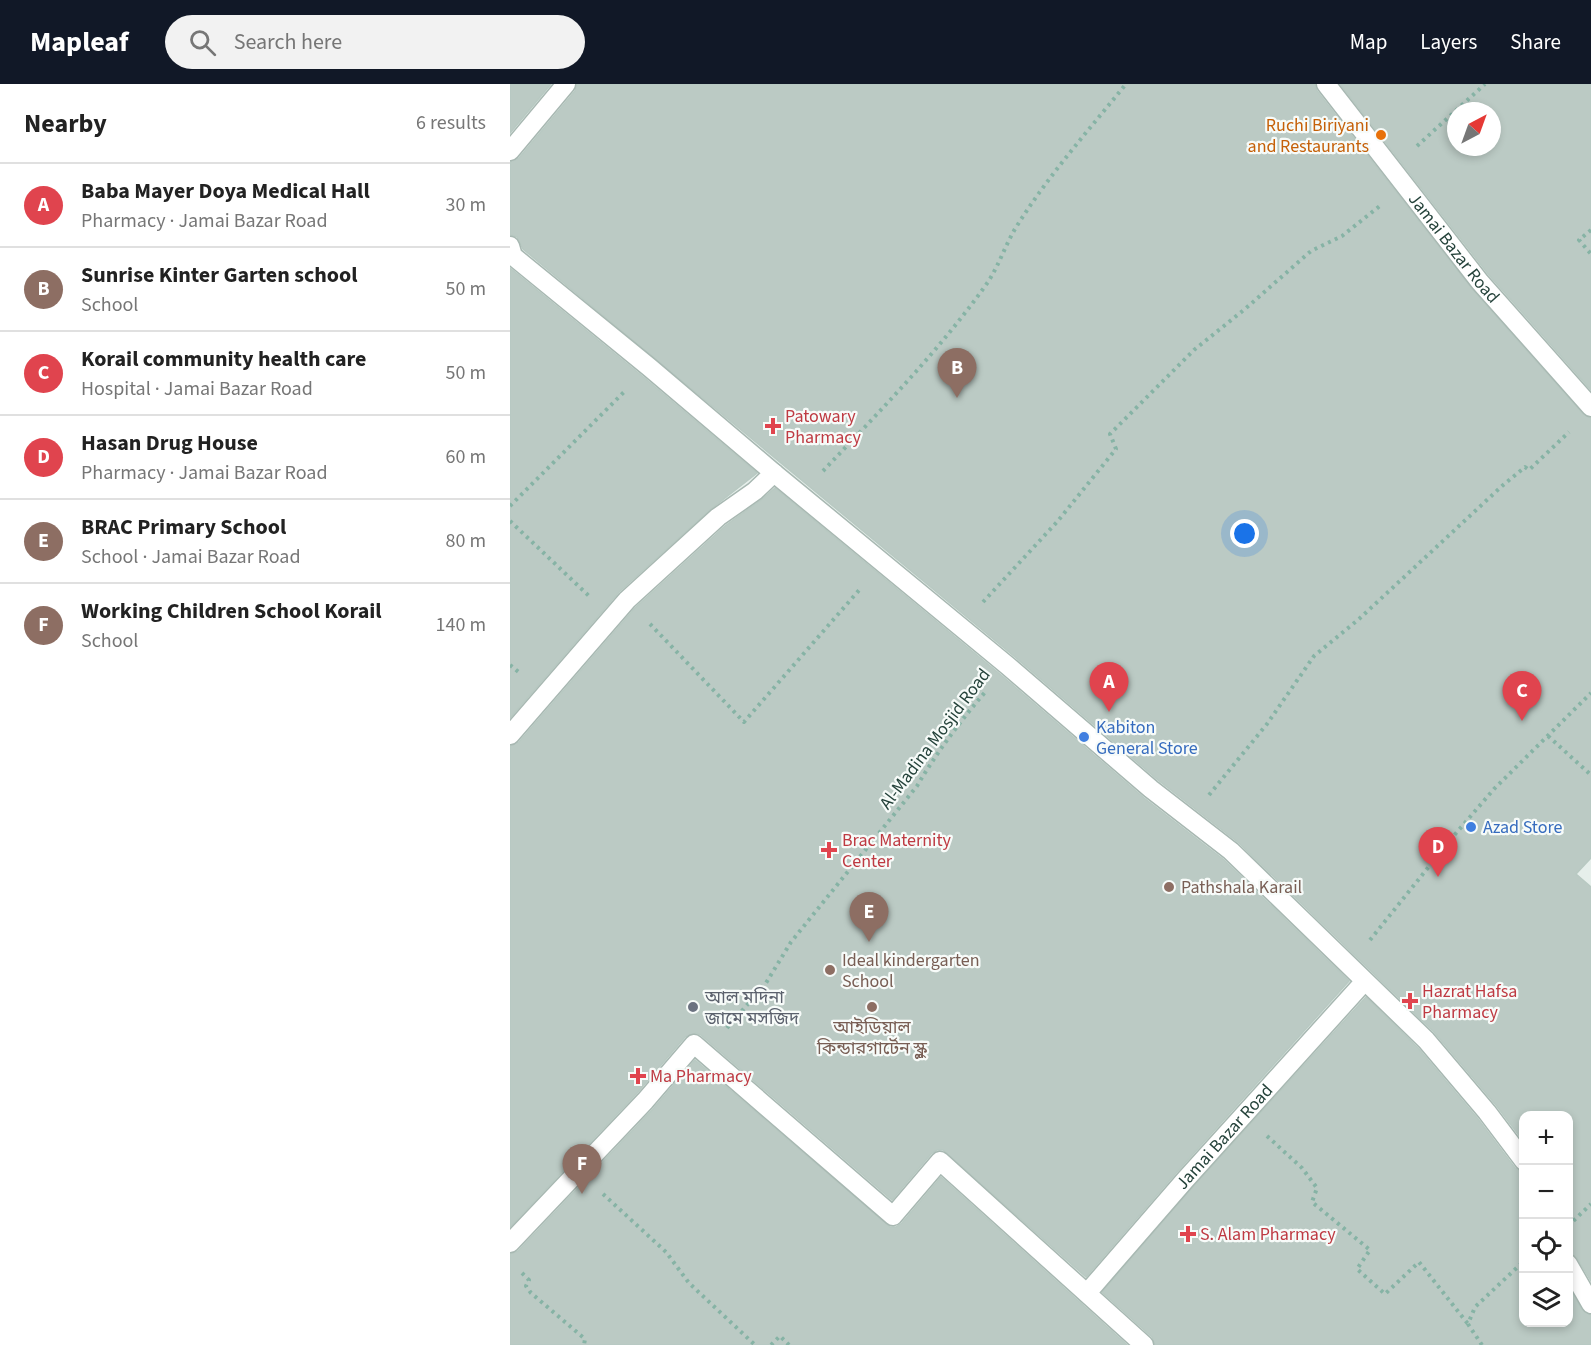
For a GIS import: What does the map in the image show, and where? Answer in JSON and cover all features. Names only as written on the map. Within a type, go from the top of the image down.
[{"type":"street","points":[[510,151],[566,84]]},
{"type":"street","name":"Jamai Bazar Road","points":[[1326,84],[1480,282],[1591,407]]},
{"type":"street","points":[[510,246],[513,256],[884,562],[1151,789],[1231,851],[1426,1040],[1487,1112],[1519,1154]]},
{"type":"street","points":[[510,735],[627,600],[718,518],[756,491],[774,473]]},
{"type":"street","name":"Jamai Bazar Road","points":[[1088,1293],[1365,982]]},
{"type":"street","points":[[510,1243],[645,1101],[694,1044],[893,1216],[940,1161],[1144,1345]]},
{"type":"street","points":[[1573,1271],[1591,1304]]},
{"type":"path","points":[[801,494],[955,325],[988,282],[1000,262],[1006,244],[1040,193],[1069,153],[1126,84]]},
{"type":"path","points":[[960,627],[1058,522],[1116,449],[1110,434],[1166,376],[1311,251],[1342,236],[1399,191],[1398,162],[1485,84]]},
{"type":"path","points":[[1591,230],[1579,240],[1591,254]]},
{"type":"path","points":[[510,506],[649,366]]},
{"type":"path","points":[[1190,819],[1267,724],[1314,656],[1359,619],[1502,486],[1525,467],[1529,470],[1575,425]]},
{"type":"path","points":[[510,521],[612,617]]},
{"type":"path","points":[[627,600],[744,722],[884,562]]},
{"type":"path","name":"Al-Madina Mosjid Road","points":[[704,1053],[766,983],[791,942],[917,786],[966,714],[1008,666]]},
{"type":"path","points":[[1349,967],[1494,789],[1591,693]]},
{"type":"path","points":[[1548,736],[1591,775]]},
{"type":"path","points":[[1245,1115],[1302,1168],[1317,1188],[1312,1202],[1370,1250],[1357,1269],[1385,1294],[1419,1262],[1482,1345]]},
{"type":"path","points":[[578,1170],[666,1252],[689,1283],[755,1345]]},
{"type":"path","points":[[1573,1222],[1591,1204]]},
{"type":"path","points":[[1468,1324],[1475,1306],[1519,1266]]},
{"type":"path","points":[[518,1269],[529,1280],[526,1286],[531,1293],[585,1339],[585,1345]]},
{"type":"path","points":[[771,1345],[780,1336],[789,1345]]},
{"type":"building","points":[[510,84],[551,84],[510,133]]},
{"type":"building","points":[[577,84],[1315,84],[1317,91],[1472,289],[1583,414],[1591,418],[1591,858],[1576,874],[1591,887],[1591,1281],[1577,1258],[1573,1256],[1573,1111],[1519,1111],[1519,1135],[1434,1032],[1239,843],[1158,780],[1015,657],[523,249],[517,237],[510,235],[510,162],[519,158],[575,91]]},
{"type":"building","points":[[1340,84],[1591,84],[1591,390],[1489,275]]},
{"type":"building","points":[[510,268],[757,473],[711,509],[619,592],[510,718]]},
{"type":"building","points":[[775,488],[1001,675],[1144,798],[1224,860],[1349,981],[1086,1277],[943,1150],[937,1150],[931,1154],[892,1200],[696,1033],[685,1037],[637,1093],[510,1227],[510,746],[519,742],[635,608],[725,526]]},
{"type":"building","points":[[1366,997],[1418,1048],[1478,1119],[1515,1168],[1519,1170],[1519,1327],[1573,1327],[1573,1294],[1582,1310],[1591,1315],[1591,1345],[1155,1345],[1152,1337],[1102,1292],[1193,1187]]},
{"type":"building","points":[[695,1060],[890,1227],[896,1227],[902,1223],[941,1177],[1127,1345],[510,1345],[510,1254],[518,1251],[653,1109]]},
{"type":"place","name":"Ruchi Biriyani and Restaurants","points":[[1381,135]]},
{"type":"place","name":"Sunrise Kinter Garten school","points":[[957,398]]},
{"type":"place","name":"Patowary Pharmacy","points":[[773,426]]},
{"type":"place","name":"Baba Mayer Doya Medical Hall","points":[[1109,712]]},
{"type":"place","name":"Korail community health care","points":[[1522,721]]},
{"type":"place","name":"Kabiton General Store","points":[[1084,737]]},
{"type":"place","name":"Azad Store","points":[[1471,827]]},
{"type":"place","name":"Brac Maternity Center","points":[[829,850]]},
{"type":"place","name":"Hasan Drug House","points":[[1438,877]]},
{"type":"place","name":"Pathshala Karail","points":[[1169,887]]},
{"type":"place","name":"BRAC Primary School","points":[[869,942]]},
{"type":"place","name":"Ideal kindergarten School","points":[[830,970]]},
{"type":"place","name":"Hazrat Hafsa Pharmacy","points":[[1410,1001]]},
{"type":"place","name":"আল মদিনা জামে মসজিদ","points":[[693,1007]]},
{"type":"place","name":"আইডিয়াল কিন্ডারগার্টেন স্কুল","points":[[872,1007]]},
{"type":"place","name":"Ma Pharmacy","points":[[638,1076]]},
{"type":"place","name":"Working Children School Korail","points":[[582,1194]]},
{"type":"place","name":"S. Alam Pharmacy","points":[[1188,1234]]}]
